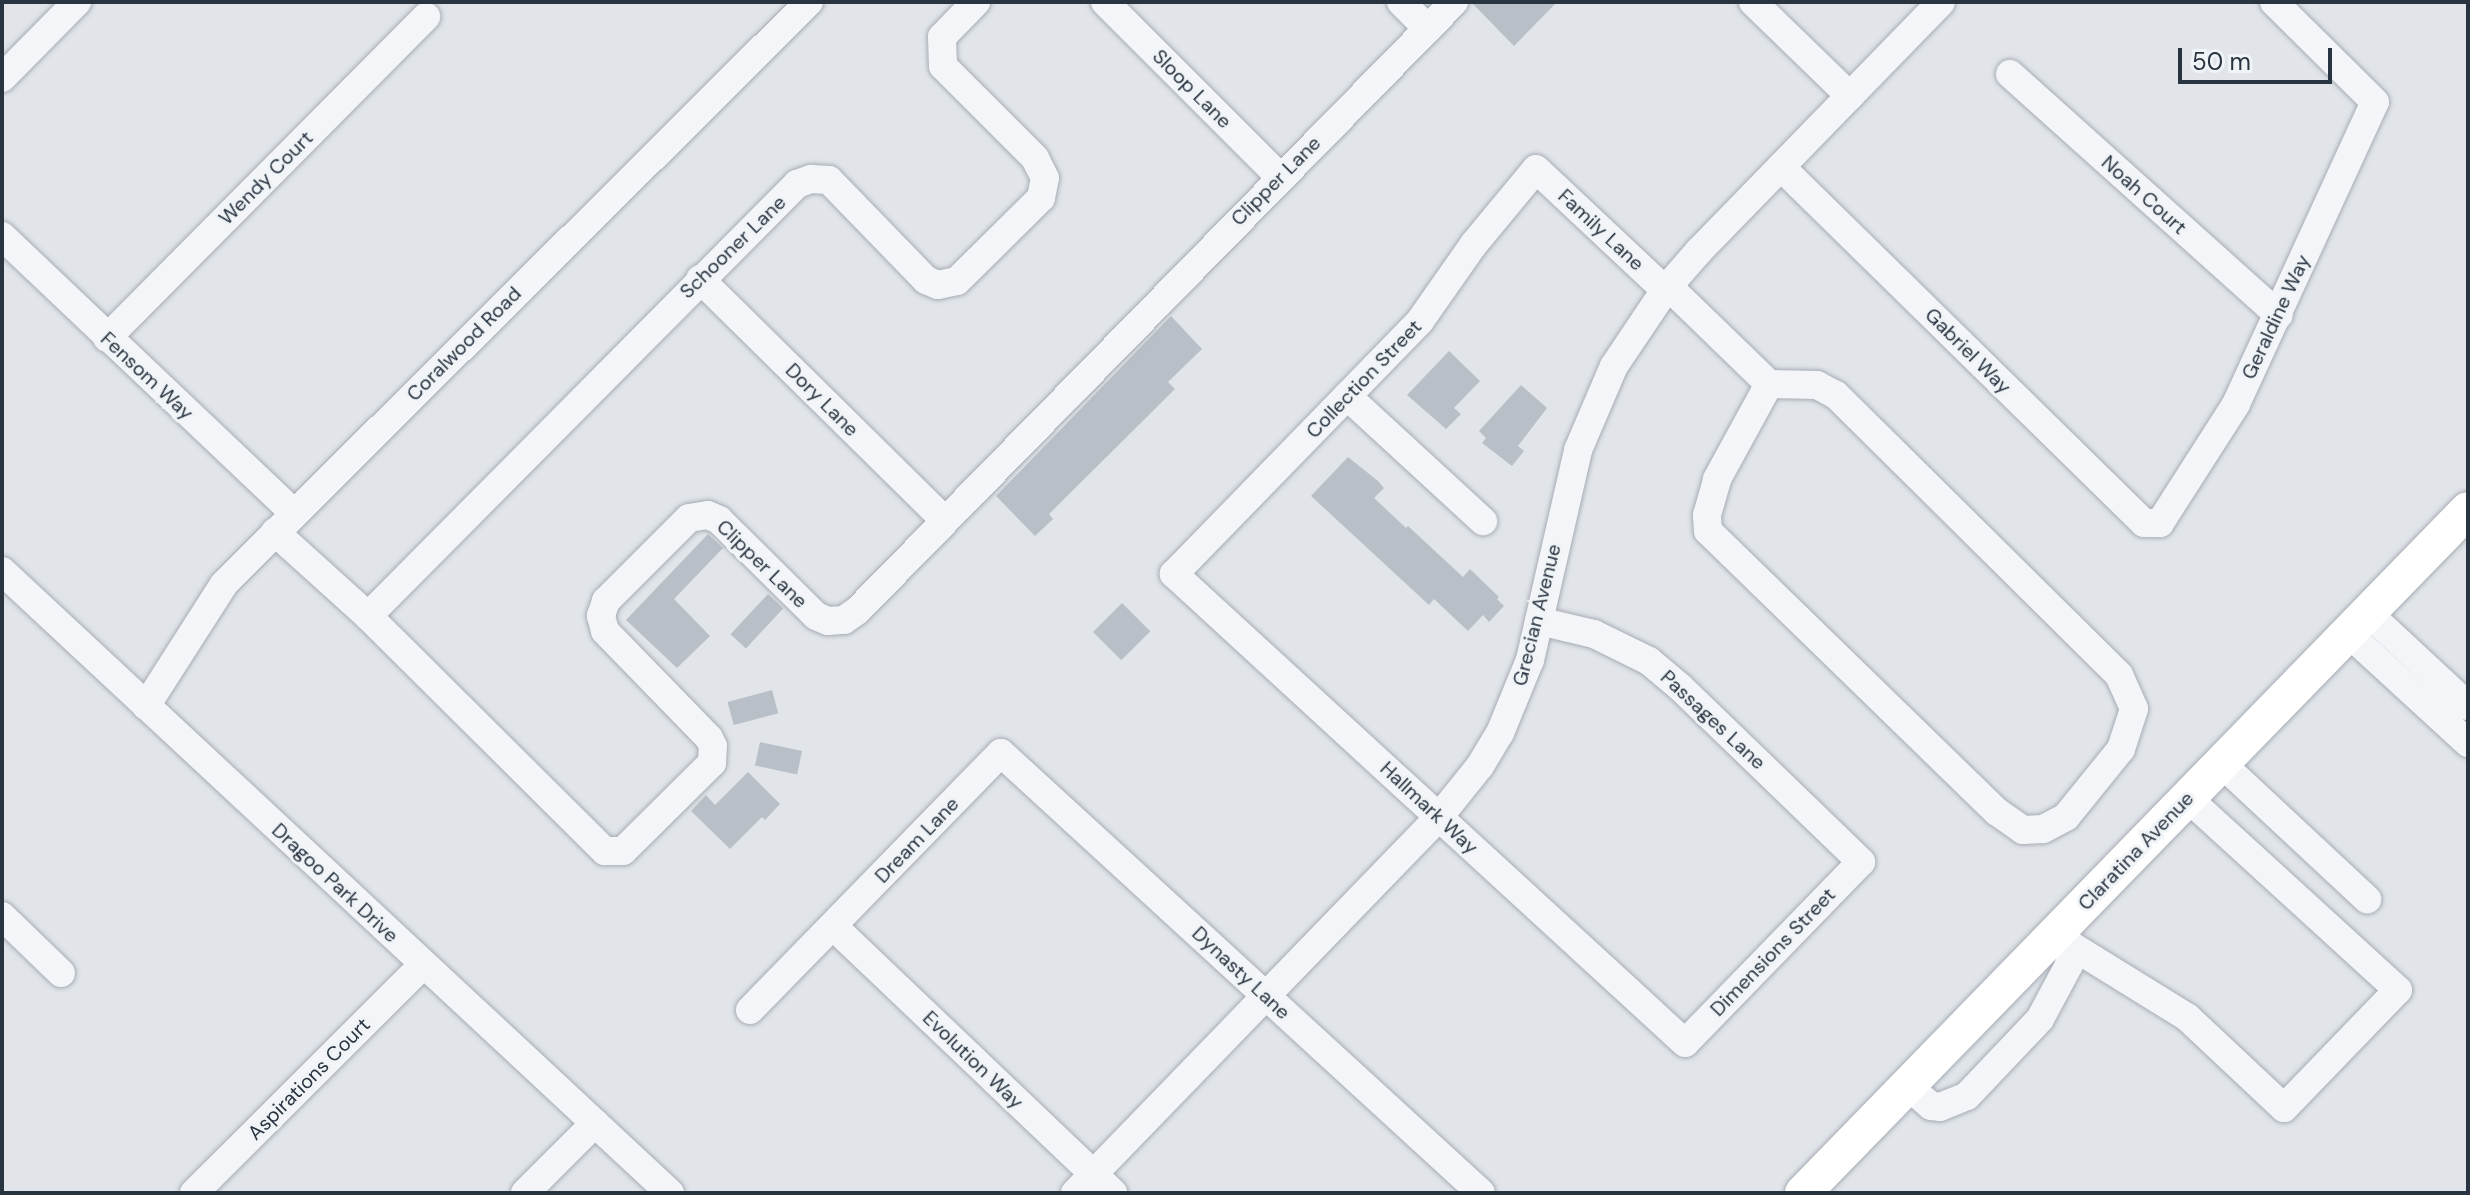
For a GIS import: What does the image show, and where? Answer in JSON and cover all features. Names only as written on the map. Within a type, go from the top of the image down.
[{"type":"main road","name":"Claratina Avenue","points":[[1803,1193],[1908,1086],[2065,939],[2188,798],[2468,510]]},
{"type":"street","points":[[2,78],[77,2]]},
{"type":"street","name":"Coralwood Road","points":[[146,706],[224,584],[809,2]]},
{"type":"street","name":"Schooner Lane","points":[[368,616],[797,184],[811,179],[829,180],[926,280],[938,285],[957,281],[1041,198],[1045,178],[1035,158],[943,66],[942,37],[976,2]]},
{"type":"street","name":"Sloop Lane","points":[[1105,2],[1280,177]]},
{"type":"street","points":[[1401,2],[1428,29]]},
{"type":"street","name":"Clipper Lane","points":[[285,522],[368,616],[605,851],[623,851],[712,763],[713,746],[709,738],[605,631],[601,616],[606,601],[689,518],[708,515],[719,520],[816,616],[828,621],[844,620],[1454,2]]},
{"type":"street","points":[[1753,2],[1850,96]]},
{"type":"street","name":"Grecian Avenue","points":[[1083,1183],[1439,817],[1480,766],[1500,733],[1525,673],[1578,450],[1614,366],[1667,288],[1941,2]]},
{"type":"street","name":"Geraldine Way","points":[[2160,523],[2236,404],[2375,102],[2274,2]]},
{"type":"street","name":"Wendy Court","points":[[107,338],[426,17]]},
{"type":"street","name":"Noah Court","points":[[2010,74],[2279,315]]},
{"type":"street","name":"Gabriel Way","points":[[1781,167],[2144,523],[2160,523]]},
{"type":"street","name":"Family Lane","points":[[1536,169],[1769,384]]},
{"type":"street","name":"Collection Street","points":[[1174,574],[1420,321],[1481,234],[1536,169]]},
{"type":"street","name":"Fensom Way","points":[[2,236],[107,338],[285,522]]},
{"type":"street","name":"Dory Lane","points":[[700,279],[945,521]]},
{"type":"street","points":[[1769,384],[1817,385],[1836,395],[2119,675],[2134,709],[2121,749],[2066,817],[2043,829],[2023,830],[1997,812],[1708,531],[1707,515],[1717,479],[1769,384]]},
{"type":"street","points":[[1347,396],[1483,521]]},
{"type":"street","name":"Dragoo Park Drive","points":[[2,571],[670,1193]]},
{"type":"street","name":"Hallmark Way","points":[[1174,574],[1685,1043]]},
{"type":"street","name":"Passages Lane","points":[[1539,621],[1594,634],[1657,667],[1861,862]]},
{"type":"street","points":[[2358,623],[2468,706]]},
{"type":"street","points":[[2358,623],[2468,743]]},
{"type":"street","name":"Dream Lane","points":[[750,1010],[1001,753]]},
{"type":"street","name":"Dynasty Lane","points":[[1001,753],[1481,1193]]},
{"type":"street","points":[[2221,763],[2367,899]]},
{"type":"street","points":[[2065,939],[2187,1017],[2284,1108],[2398,990],[2188,798]]},
{"type":"street","name":"Dimensions Street","points":[[1685,1043],[1861,862]]},
{"type":"street","points":[[2,916],[61,973]]},
{"type":"street","name":"Evolution Way","points":[[833,926],[1083,1183],[1113,1193]]},
{"type":"street","points":[[1908,1086],[1931,1106],[1940,1107],[1967,1096],[2040,1019],[2069,965],[2065,939]]},
{"type":"street","name":"Aspirations Court","points":[[194,1193],[423,965]]},
{"type":"street","points":[[525,1193],[595,1123]]},
{"type":"building","points":[[1471,2],[1557,2],[1514,46]]},
{"type":"building","points":[[1171,316],[1202,349],[1168,382],[1175,389],[1049,514],[1053,519],[1035,536],[996,496]]},
{"type":"building","points":[[1449,351],[1480,381],[1454,408],[1461,414],[1446,429],[1407,395]]},
{"type":"building","points":[[1521,385],[1547,408],[1518,446],[1524,451],[1512,466],[1482,443],[1486,438],[1479,431]]},
{"type":"building","points":[[1348,457],[1384,488],[1374,498],[1406,528],[1408,526],[1463,577],[1470,569],[1499,597],[1497,599],[1504,606],[1489,622],[1483,615],[1468,631],[1434,599],[1429,605],[1311,496]]},
{"type":"building","points":[[708,534],[723,548],[674,599],[710,636],[677,668],[626,620]]},
{"type":"building","points":[[768,594],[783,608],[746,649],[730,634]]},
{"type":"building","points":[[1122,603],[1150,631],[1121,660],[1093,632]]},
{"type":"building","points":[[772,690],[778,713],[734,725],[728,702]]},
{"type":"building","points":[[760,742],[802,751],[797,774],[755,765]]},
{"type":"building","points":[[748,772],[780,804],[730,849],[691,811],[706,795],[715,805]]}]
